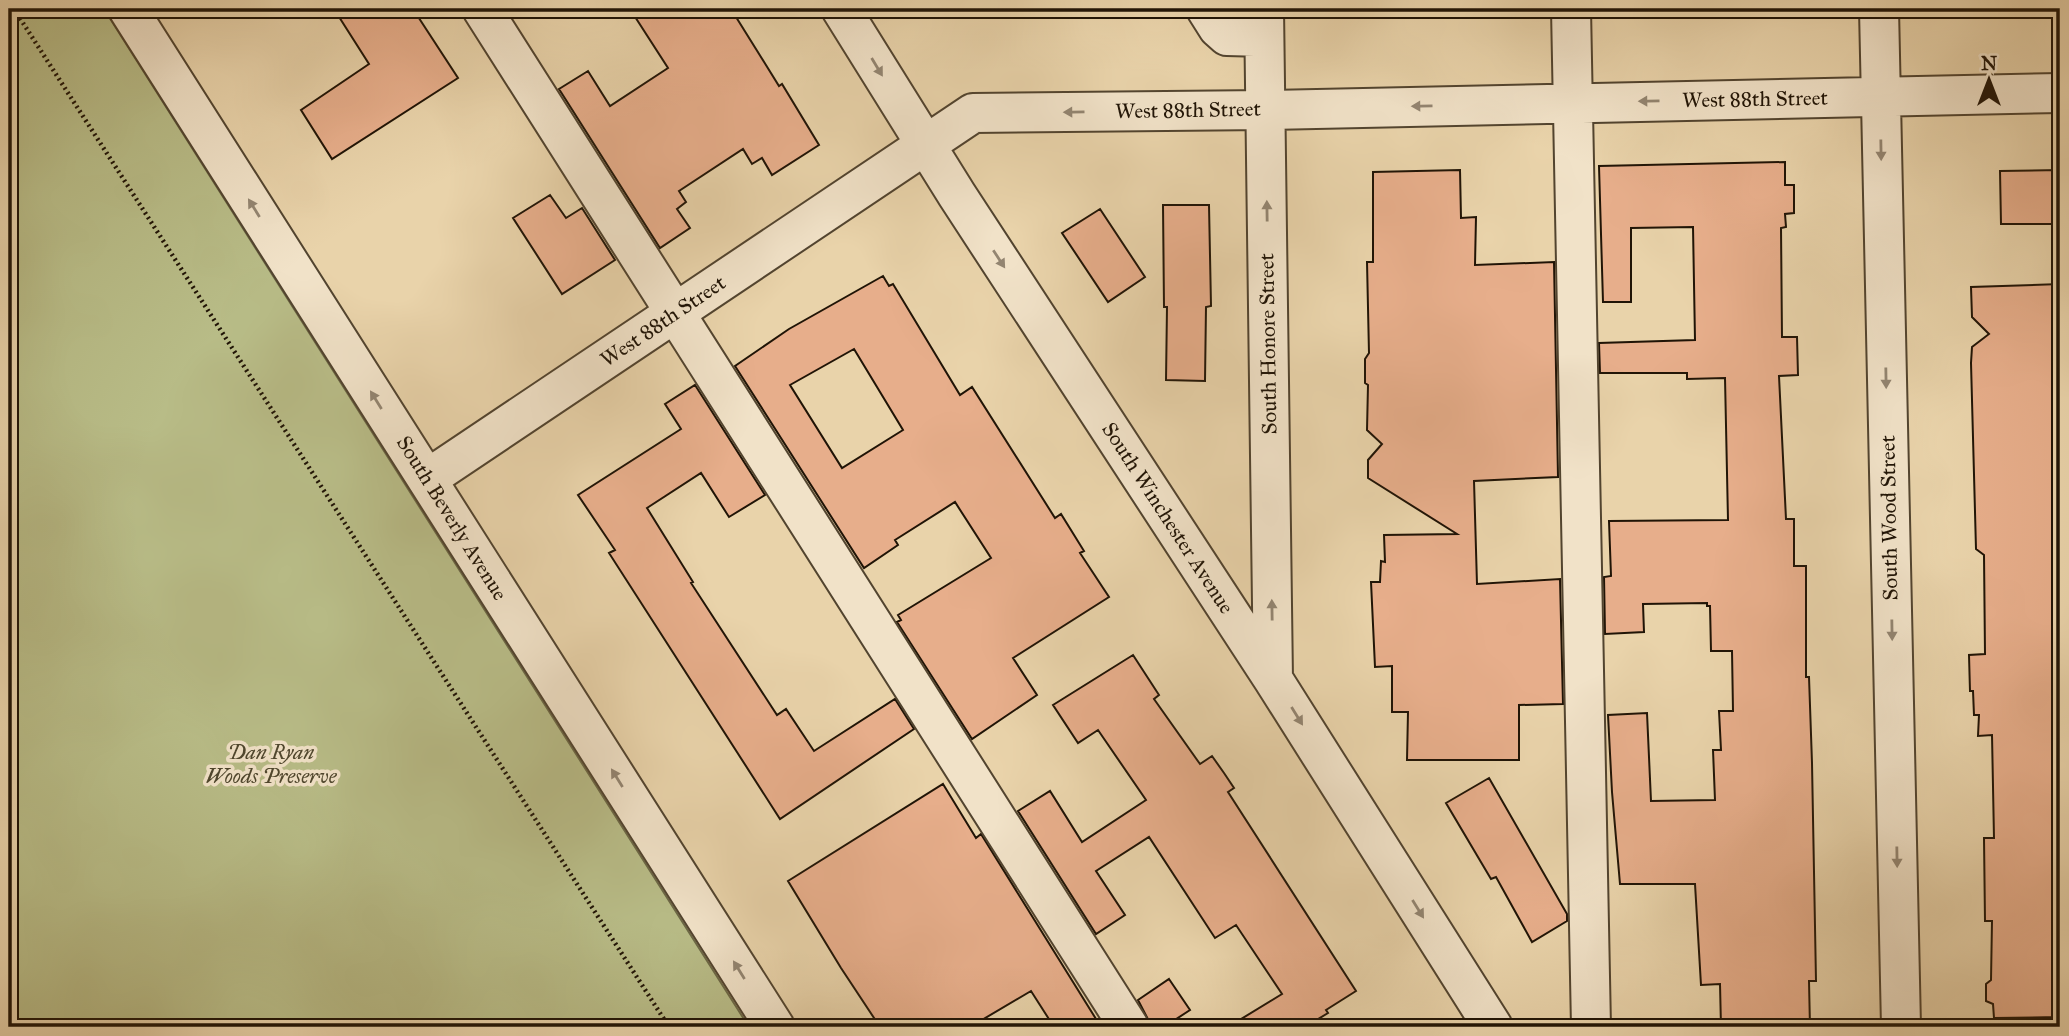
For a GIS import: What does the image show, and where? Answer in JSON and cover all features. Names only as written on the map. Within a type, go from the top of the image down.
[{"type":"street","name":"South Beverly Avenue","points":[[128,9],[775,1027]]},
{"type":"street","points":[[482,9],[1129,1027]]},
{"type":"street","name":"South Winchester Avenue","points":[[841,9],[926,145],[1273,679],[1493,1027]]},
{"type":"street","points":[[1206,9],[1218,28],[1227,36],[1264,23]]},
{"type":"street","points":[[1571,9],[1591,1027]]},
{"type":"street","name":"South Wood Street","points":[[1879,9],[1901,1027]]},
{"type":"street","name":"South Honore Street","points":[[1264,23],[1273,679]]},
{"type":"street","name":"West 88th Street","points":[[426,479],[973,113],[1265,110],[2060,93]]},
{"type":"path","points":[[14,9],[669,1027]]},
{"type":"green space","name":"Dan Ryan Woods Preserve","points":[[9,9],[104,9],[749,1027],[9,1027]]},
{"type":"building","points":[[334,9],[413,9],[458,78],[332,159],[301,110],[369,64]]},
{"type":"building","points":[[630,9],[731,9],[819,145],[772,175],[762,158],[752,164],[743,149],[679,191],[686,202],[677,209],[690,228],[660,248],[559,89],[588,71],[610,106],[668,68]]},
{"type":"building","points":[[1785,162],[1785,185],[1794,185],[1794,213],[1785,214],[1786,227],[1781,228],[1782,337],[1797,337],[1798,375],[1779,376],[1786,519],[1794,519],[1794,566],[1806,566],[1806,677],[1809,677],[1812,763],[1816,981],[1809,981],[1810,1027],[1721,1027],[1720,984],[1701,985],[1695,884],[1620,884],[1608,715],[1647,713],[1651,801],[1715,800],[1713,750],[1721,750],[1719,711],[1733,711],[1732,651],[1711,651],[1710,606],[1707,606],[1707,603],[1643,604],[1644,632],[1605,634],[1604,577],[1611,576],[1609,521],[1728,520],[1725,378],[1687,379],[1687,373],[1600,373],[1599,343],[1695,340],[1693,227],[1631,228],[1631,302],[1603,302],[1599,166]]},
{"type":"building","points":[[1460,170],[1461,218],[1476,217],[1475,265],[1554,262],[1558,477],[1474,481],[1477,584],[1560,579],[1563,704],[1519,705],[1519,760],[1407,760],[1408,712],[1392,712],[1392,666],[1375,667],[1371,582],[1380,582],[1381,561],[1385,562],[1384,535],[1457,534],[1368,478],[1368,460],[1382,444],[1367,430],[1368,385],[1365,383],[1365,359],[1369,353],[1367,262],[1373,262],[1373,172]]},
{"type":"building","points":[[2060,170],[2060,224],[2001,224],[2000,171]]},
{"type":"building","points":[[550,195],[566,218],[582,208],[615,260],[562,294],[513,218]]},
{"type":"building","points":[[1163,205],[1209,205],[1211,306],[1206,307],[1205,381],[1166,380],[1167,307],[1164,307]]},
{"type":"building","points":[[1100,209],[1145,277],[1108,302],[1062,233]]},
{"type":"building","points":[[883,276],[889,286],[893,284],[960,395],[972,387],[1055,518],[1061,514],[1084,551],[1080,553],[1109,597],[1013,658],[1037,695],[972,739],[897,622],[901,620],[898,615],[991,558],[955,502],[895,540],[898,545],[864,568],[735,366],[789,329]],"holes":[[[854,349],[903,430],[842,468],[790,385]]]},
{"type":"building","points":[[2060,284],[2060,1017],[1994,1018],[1993,1004],[1986,1001],[1986,984],[1991,980],[1992,921],[1985,921],[1984,838],[1994,838],[1992,735],[1978,736],[1979,715],[1974,715],[1973,691],[1970,691],[1969,655],[1985,654],[1984,555],[1976,549],[1971,363],[1972,347],[1989,334],[1972,317],[1971,287]]},
{"type":"building","points":[[695,385],[765,495],[729,517],[701,473],[647,508],[693,582],[691,583],[777,715],[786,709],[814,751],[895,699],[914,729],[780,819],[609,553],[615,550],[578,495],[681,429],[665,404]]},
{"type":"building","points":[[1133,655],[1159,695],[1154,699],[1200,764],[1212,756],[1234,788],[1228,792],[1356,991],[1305,1027],[1228,1027],[1282,994],[1236,925],[1215,938],[1149,837],[1096,871],[1125,915],[1096,934],[1018,811],[1050,791],[1082,842],[1146,800],[1098,730],[1078,743],[1053,705]]},
{"type":"building","points":[[1489,778],[1567,914],[1567,921],[1532,942],[1496,877],[1491,879],[1446,803]]},
{"type":"building","points":[[943,784],[976,838],[981,834],[1101,1027],[1054,1027],[1031,991],[970,1027],[880,1027],[841,968],[788,881]]},
{"type":"building","points":[[1169,979],[1190,1010],[1164,1027],[1152,1027],[1138,1000]]}]
